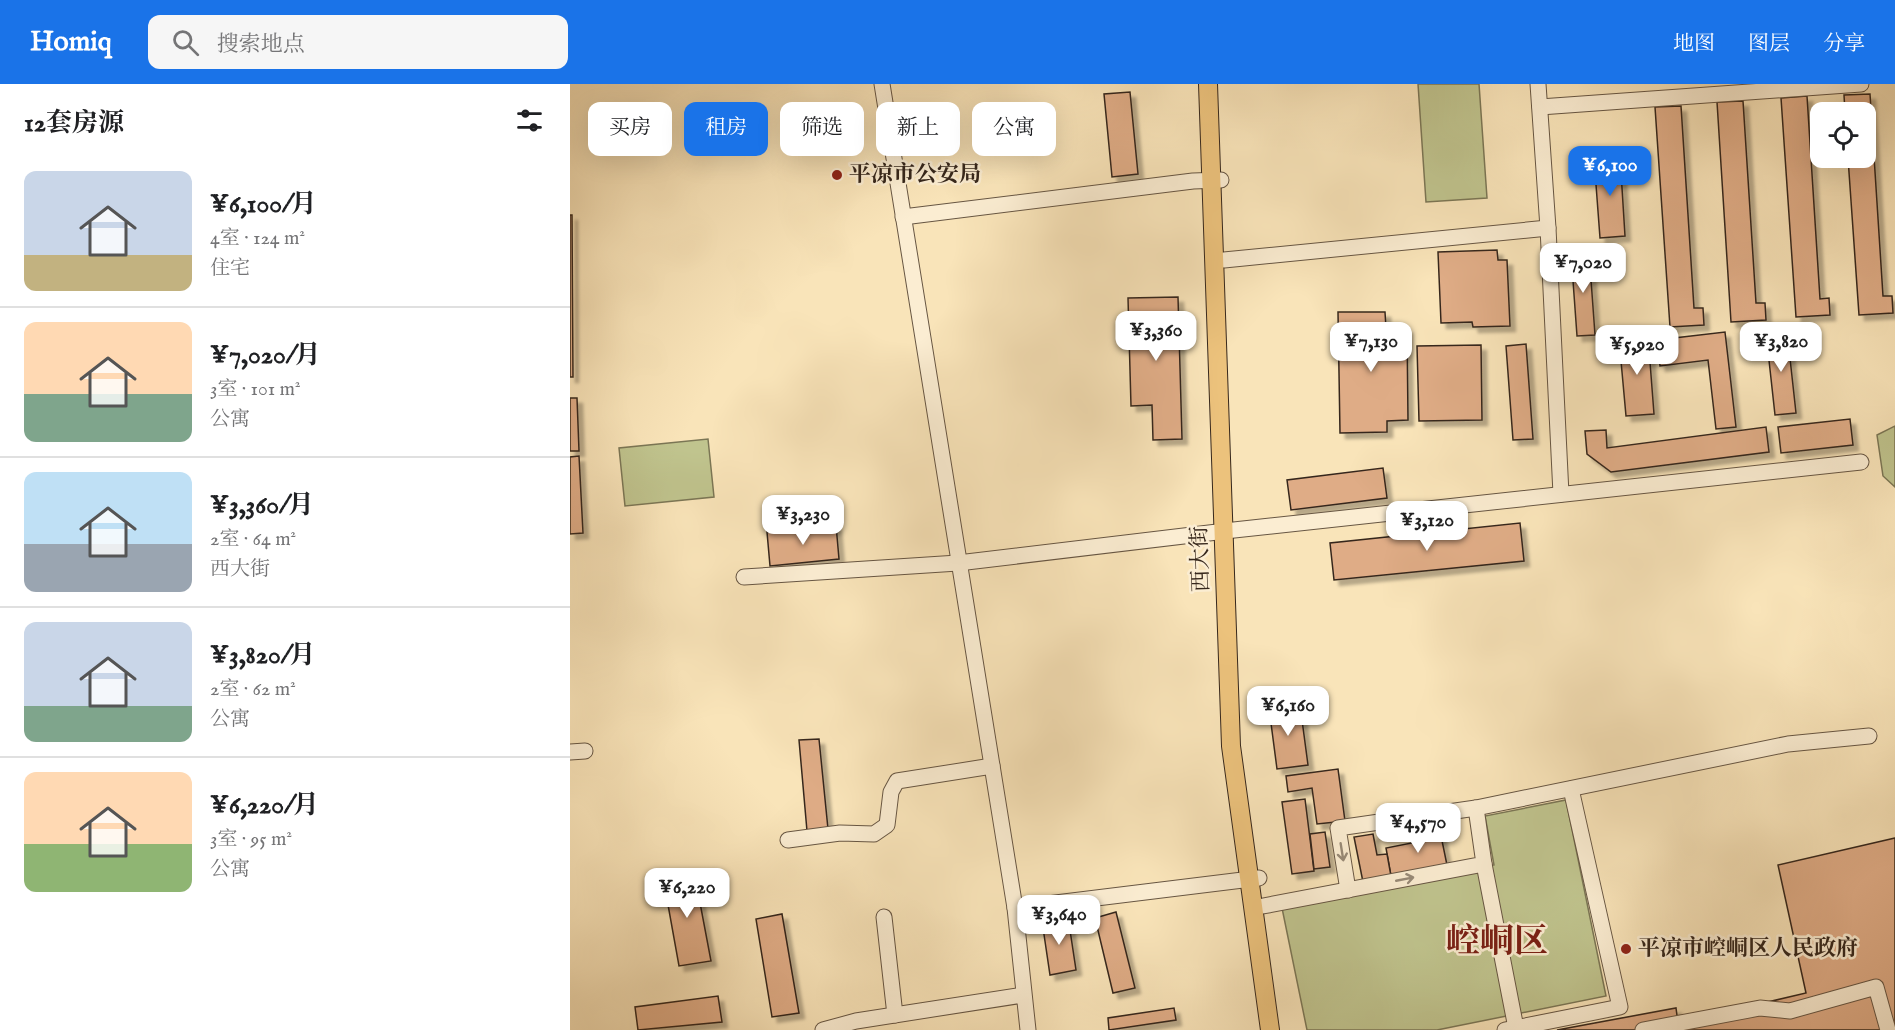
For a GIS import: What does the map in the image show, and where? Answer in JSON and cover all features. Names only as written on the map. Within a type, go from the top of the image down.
[{"type":"main road","name":"西大街","points":[[1208,84],[1224,260],[1231,746],[1254,879],[1270,1030]]},
{"type":"main road","name":"西大街","points":[[1218,84],[1216,180],[1229,530]]},
{"type":"main road","name":"西大街","points":[[1254,879],[1263,906],[1280,1030]]},
{"type":"street","points":[[882,84],[1015,908],[1028,1030]]},
{"type":"street","points":[[1538,84],[1548,228],[1561,494]]},
{"type":"street","points":[[1540,106],[1861,84]]},
{"type":"street","points":[[903,217],[1216,180]]},
{"type":"street","points":[[1224,260],[1548,228]]},
{"type":"street","points":[[744,577],[958,563],[1229,530],[1861,462]]},
{"type":"street","points":[[1348,890],[1338,828],[1476,808],[1788,744],[1869,736]]},
{"type":"street","points":[[788,840],[840,833],[874,834],[887,825],[891,792],[897,781],[992,766]]},
{"type":"street","points":[[1476,808],[1511,1029],[1620,1007],[1571,789]]},
{"type":"street","points":[[1263,906],[1484,864]]},
{"type":"street","points":[[1015,908],[1254,879]]},
{"type":"street","points":[[884,917],[895,1015]]},
{"type":"street","points":[[1643,1030],[1760,1008],[1790,1011],[1876,987],[1888,1030]]},
{"type":"street","points":[[823,1030],[856,1021],[1023,995]]},
{"type":"green space","points":[[1418,84],[1479,84],[1487,198],[1426,202]]},
{"type":"green space","points":[[1895,426],[1895,487],[1883,476],[1877,435]]},
{"type":"green space","points":[[708,439],[714,497],[625,506],[619,448]]},
{"type":"green space","points":[[1566,800],[1606,996],[1437,1030],[1307,1030],[1282,908],[1494,865],[1485,816]]},
{"type":"building","points":[[1130,92],[1138,174],[1112,177],[1104,94]]},
{"type":"building","points":[[1870,94],[1871,102],[1844,102],[1844,95]]},
{"type":"building","points":[[1807,96],[1820,299],[1829,298],[1830,315],[1796,317],[1781,98]]},
{"type":"building","points":[[1743,101],[1756,303],[1765,303],[1766,320],[1731,322],[1717,102]]},
{"type":"building","points":[[1681,106],[1694,308],[1703,308],[1704,325],[1670,327],[1655,107]]},
{"type":"building","points":[[1620,156],[1625,236],[1600,238],[1594,158]]},
{"type":"building","points":[[1849,168],[1875,168],[1883,296],[1892,296],[1893,313],[1859,315]]},
{"type":"building","points":[[570,215],[572,215],[573,377],[570,377]]},
{"type":"building","points":[[1497,250],[1498,260],[1507,260],[1510,326],[1473,327],[1472,322],[1441,323],[1438,252]]},
{"type":"building","points":[[1589,252],[1595,335],[1577,336],[1571,253]]},
{"type":"building","points":[[1178,297],[1182,439],[1153,440],[1152,405],[1131,406],[1128,298]]},
{"type":"building","points":[[1338,312],[1385,312],[1386,328],[1407,328],[1408,420],[1387,421],[1387,432],[1340,433]]},
{"type":"building","points":[[1787,331],[1796,413],[1775,415],[1766,333]]},
{"type":"building","points":[[1725,332],[1736,427],[1716,429],[1708,360],[1660,366],[1657,340]]},
{"type":"building","points":[[1648,336],[1654,414],[1626,416],[1619,339]]},
{"type":"building","points":[[1526,344],[1533,439],[1513,440],[1506,346]]},
{"type":"building","points":[[1481,345],[1482,420],[1419,421],[1417,346]]},
{"type":"building","points":[[570,398],[577,398],[579,451],[570,451]]},
{"type":"building","points":[[1850,419],[1853,445],[1781,453],[1778,427]]},
{"type":"building","points":[[1766,427],[1769,452],[1611,472],[1587,454],[1585,431],[1606,430],[1607,448]]},
{"type":"building","points":[[579,456],[583,533],[570,534],[570,457]]},
{"type":"building","points":[[1383,468],[1387,498],[1291,510],[1287,480]]},
{"type":"building","points":[[1520,523],[1524,561],[1334,580],[1330,543]]},
{"type":"building","points":[[836,525],[839,559],[770,566],[767,532]]},
{"type":"building","points":[[1300,705],[1308,765],[1277,769],[1269,708]]},
{"type":"building","points":[[819,739],[828,829],[807,831],[799,740]]},
{"type":"building","points":[[1338,769],[1345,821],[1317,824],[1312,788],[1288,792],[1286,776]]},
{"type":"building","points":[[1305,799],[1314,871],[1292,874],[1282,802]]},
{"type":"building","points":[[1439,826],[1447,865],[1391,876],[1386,848],[1427,840],[1424,829]]},
{"type":"building","points":[[1325,832],[1330,867],[1314,869],[1310,834]]},
{"type":"building","points":[[1373,834],[1377,855],[1387,854],[1391,876],[1363,882],[1354,837]]},
{"type":"building","points":[[1895,838],[1895,1030],[1557,1030],[1676,1008],[1678,1023],[1806,993],[1778,865]]},
{"type":"building","points":[[694,871],[711,961],[679,966],[663,877]]},
{"type":"building","points":[[1116,912],[1135,988],[1113,993],[1095,918]]},
{"type":"building","points":[[782,914],[799,1013],[772,1017],[756,919]]},
{"type":"building","points":[[1068,917],[1076,970],[1050,975],[1042,921]]},
{"type":"building","points":[[718,996],[722,1022],[638,1030],[635,1007]]},
{"type":"building","points":[[1174,1008],[1176,1020],[1109,1030],[1108,1018]]},
{"type":"place","name":"平凉市公安局","points":[[837,175]]},
{"type":"place","name":"平凉市崆峒区人民政府","points":[[1626,949]]},
{"type":"district","name":"崆峒区","points":[[1497,942]]}]
